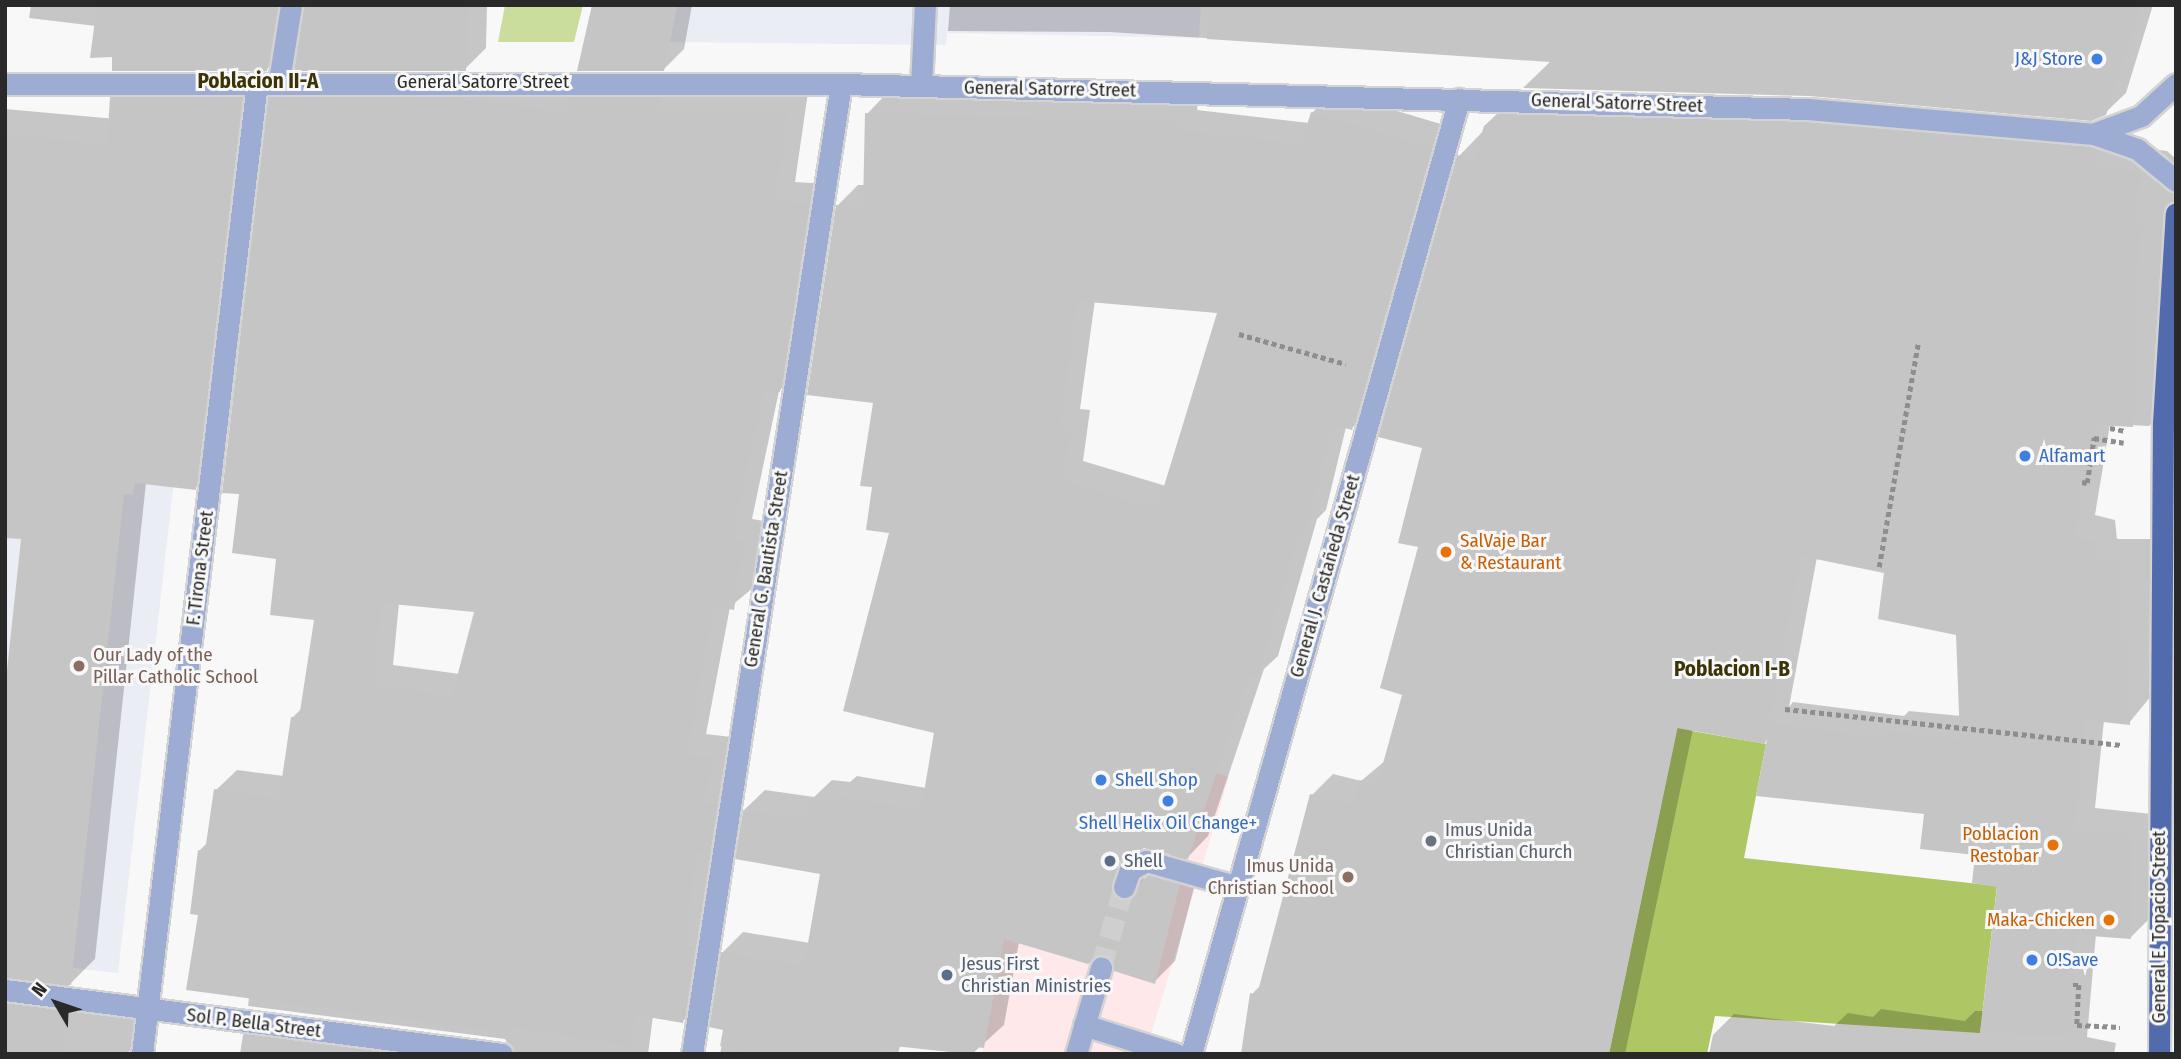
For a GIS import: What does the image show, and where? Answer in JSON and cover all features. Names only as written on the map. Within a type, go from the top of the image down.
[{"type":"main road","name":"General E. Topacio Street","points":[[2159,1054],[2168,788],[2169,424],[2176,213]]},
{"type":"street","points":[[279,81],[291,5]]},
{"type":"street","points":[[920,86],[925,5]]},
{"type":"street","name":"General Satorre Street","points":[[5,84],[279,81],[841,84],[1808,108],[2094,134],[2137,149],[2176,181]]},
{"type":"street","name":"F. Tirona Street","points":[[142,1054],[257,82]]},
{"type":"street","name":"General G. Bautista Street","points":[[691,1054],[841,84]]},
{"type":"street","name":"General Satorre Street","points":[[2094,134],[2141,116],[2176,84]]},
{"type":"street","name":"General J. Castañeda Street","points":[[1191,1054],[1459,99]]},
{"type":"street","points":[[1124,887],[1130,870],[1146,861],[1238,887]]},
{"type":"street","points":[[1076,1054],[1101,968]]},
{"type":"street","name":"Sol P. Bella Street","points":[[5,990],[502,1054]]},
{"type":"street","points":[[1084,1025],[1176,1054]]},
{"type":"path","points":[[1239,334],[1382,375]]},
{"type":"path","points":[[1879,567],[1918,344]]},
{"type":"path","points":[[2082,482],[2087,483],[2094,439],[2120,442]]},
{"type":"path","points":[[1785,709],[2097,742]]},
{"type":"path","points":[[2073,985],[2079,985],[2077,1025],[2104,1027]]},
{"type":"shaded area","points":[[677,5],[1201,5],[1199,38],[947,33],[946,45],[670,42]]},
{"type":"shaded area","name":"Our Lady of the Pillar Catholic School","points":[[5,397],[182,410],[118,973],[5,960]]},
{"type":"shaded area","name":"Shell","points":[[1084,735],[1229,777],[1145,1054],[982,1054],[1010,905]]},
{"type":"green space","points":[[505,5],[583,5],[574,42],[498,42]]},
{"type":"green space","points":[[1679,721],[1692,731],[1766,744],[1744,858],[1997,886],[1980,1033],[1715,1016],[1707,1054],[1609,1054]]},
{"type":"building","points":[[97,5],[278,5],[267,71],[112,71],[112,57],[90,58]]},
{"type":"building","points":[[304,5],[468,5],[466,71],[294,71]]},
{"type":"building","points":[[592,5],[677,5],[664,71],[577,71]]},
{"type":"building","points":[[1208,5],[2141,5],[2106,115],[2091,121],[1809,96],[1523,88],[1550,62],[1207,39]]},
{"type":"building","points":[[110,97],[242,97],[196,490],[135,483],[133,495],[124,494],[71,985],[5,977],[5,689],[21,539],[5,538],[5,135],[107,144]]},
{"type":"building","points":[[268,97],[465,97],[465,101],[568,112],[571,97],[660,97],[657,113],[788,112],[775,202],[809,204],[780,392],[764,390],[732,539],[744,541],[734,610],[714,606],[687,754],[712,758],[704,803],[717,805],[709,855],[696,852],[685,945],[695,947],[683,1023],[636,1015],[632,1046],[509,1026],[507,1032],[186,990],[198,915],[190,914],[198,850],[205,851],[214,789],[279,799],[291,717],[299,718],[314,620],[270,615],[276,559],[232,553],[239,494],[222,493]],"holes":[[[382,603],[474,612],[452,696],[373,685]]]},
{"type":"building","points":[[1311,112],[1432,148],[1352,430],[1337,426],[1336,431],[1331,430],[1306,532],[1300,529],[1257,678],[1249,675],[1188,859],[1144,848],[1123,859],[1112,883],[1114,895],[1126,900],[1148,875],[1180,884],[1155,984],[1114,971],[1111,959],[1104,955],[1088,964],[1004,939],[984,1048],[971,1046],[970,1054],[884,1045],[882,1054],[762,1054],[720,1046],[723,1030],[709,1027],[721,952],[804,966],[820,874],[735,859],[743,810],[806,819],[809,800],[833,803],[834,796],[921,810],[934,733],[843,711],[889,533],[866,530],[872,487],[860,486],[873,403],[807,395],[836,205],[863,206],[865,113],[1178,122],[1177,130],[1301,144]],"holes":[[[1077,301],[1217,313],[1157,509],[1063,481],[1070,431],[1060,429]]]},
{"type":"building","points":[[1497,114],[1807,122],[2091,147],[2096,149],[2091,165],[2141,172],[2134,224],[2142,225],[2136,283],[2133,427],[2092,425],[2075,537],[2094,541],[2096,560],[2119,560],[2117,638],[2129,638],[2130,725],[2085,720],[2074,830],[2131,835],[2131,939],[2077,935],[2069,1036],[1980,1033],[1997,887],[1972,883],[1975,855],[1920,849],[1924,814],[1756,796],[1770,723],[1885,738],[1886,731],[1960,739],[1956,635],[1878,619],[1884,573],[1801,556],[1765,744],[1677,728],[1609,1054],[1241,1054],[1250,993],[1257,995],[1310,794],[1353,805],[1359,780],[1377,785],[1402,695],[1380,688],[1418,547],[1398,543],[1422,448],[1378,437],[1457,155],[1474,160],[1484,126]]},
{"type":"building","points":[[5,1003],[68,1011],[64,1054],[5,1054]]},
{"type":"tunnel","points":[[1101,968],[1124,887]]},
{"type":"place","name":"J&J Store","points":[[2097,59]]},
{"type":"place","name":"Alfamart","points":[[2025,456]]},
{"type":"place","name":"SalVaje Bar & Restaurant","points":[[1446,552]]},
{"type":"place","name":"Our Lady of the Pillar Catholic School","points":[[79,666]]},
{"type":"place","name":"Shell Shop","points":[[1101,780]]},
{"type":"place","name":"Shell Helix Oil Change+","points":[[1168,801]]},
{"type":"place","name":"Imus Unida Christian Church","points":[[1431,841]]},
{"type":"place","name":"Poblacion Restobar","points":[[2053,845]]},
{"type":"place","name":"Shell","points":[[1110,861]]},
{"type":"place","name":"Imus Unida Christian School","points":[[1348,877]]},
{"type":"place","name":"Maka-Chicken","points":[[2109,920]]},
{"type":"place","name":"O!Save","points":[[2032,960]]},
{"type":"place","name":"Jesus First Christian Ministries","points":[[947,975]]},
{"type":"district","name":"Poblacion II-A","points":[[258,81]]},
{"type":"district","name":"Poblacion I-B","points":[[1732,669]]}]
